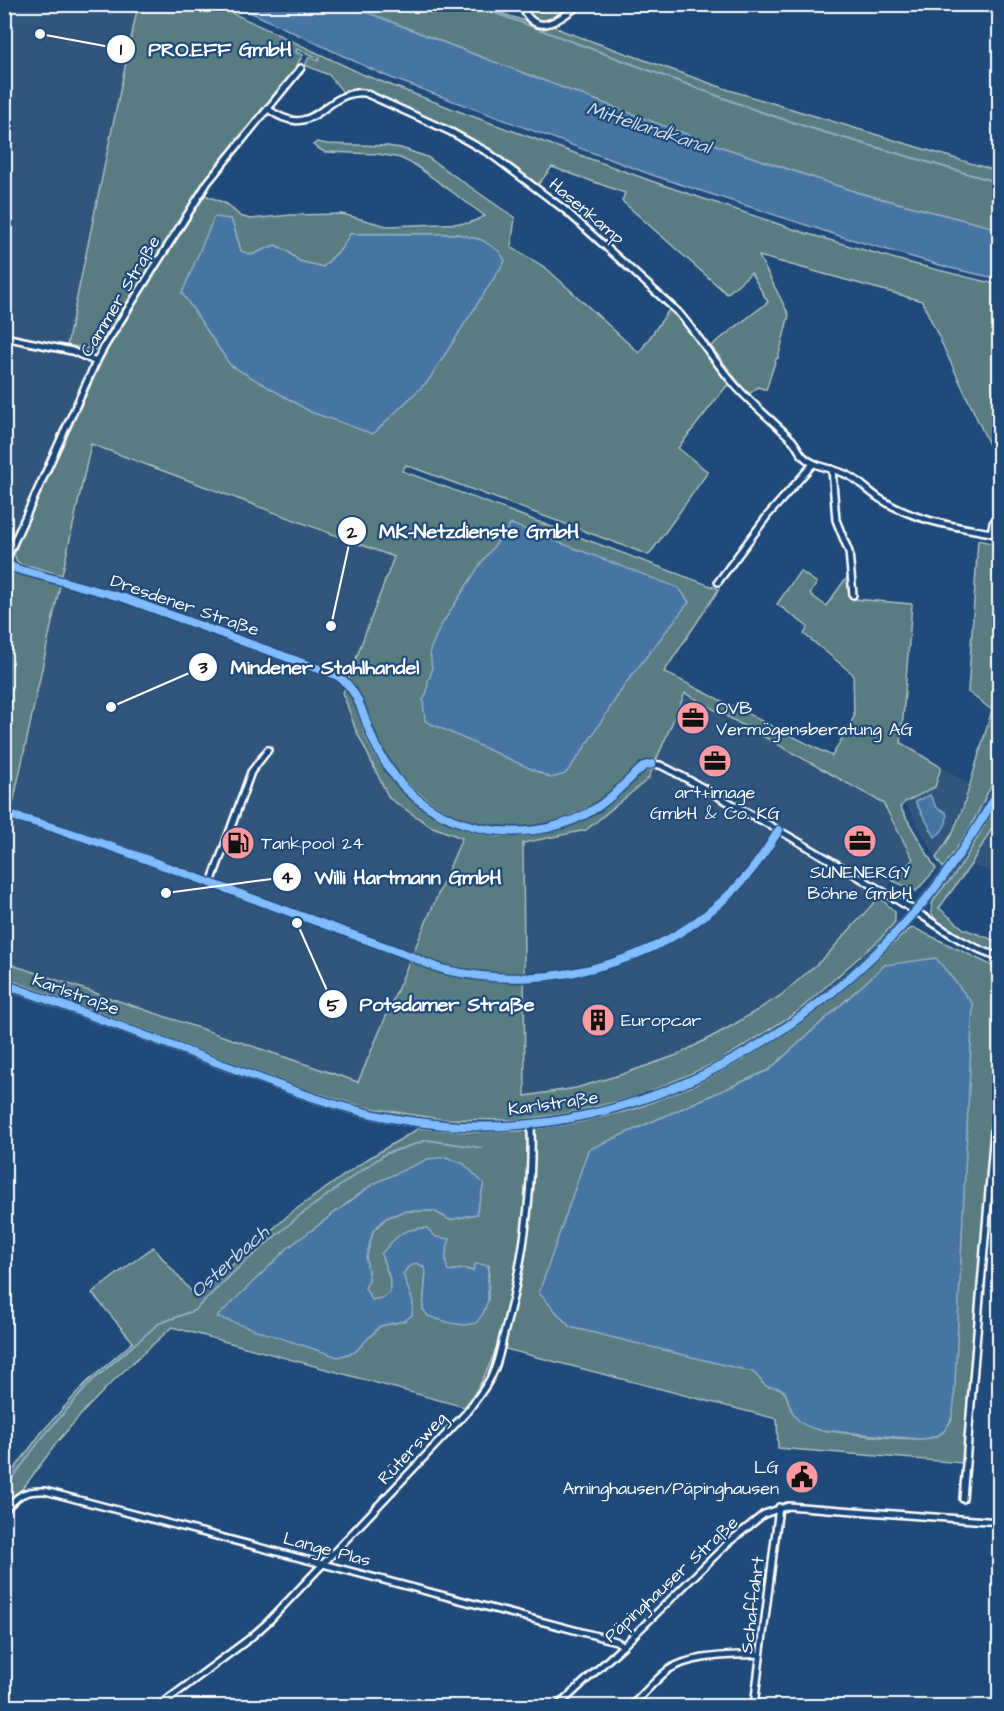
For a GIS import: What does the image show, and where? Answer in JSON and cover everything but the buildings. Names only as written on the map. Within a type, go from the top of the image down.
[{"type":"street","points":[[521,4],[525,14],[531,20],[550,25],[581,4]]},
{"type":"street","name":"Cammer Straße","points":[[5,564],[96,362],[208,182],[301,68]]},
{"type":"street","name":"Hasenkamp","points":[[268,109],[282,118],[298,121],[308,118],[350,94],[365,93],[451,132],[489,153],[565,210],[678,312],[745,397],[796,444],[803,456],[813,464]]},
{"type":"street","points":[[4,337],[72,351],[96,362]]},
{"type":"street","points":[[718,582],[768,515],[813,464],[849,476],[881,500],[905,512],[933,522],[999,536]]},
{"type":"street","points":[[832,469],[836,520],[849,552],[853,595]]},
{"type":"street","points":[[991,533],[993,523],[999,515]]},
{"type":"street","name":"Dresdener Straße","points":[[5,564],[124,598],[338,676],[352,689],[363,710],[370,735],[377,749],[398,780],[412,795],[428,806],[448,818],[468,825],[489,831],[512,832],[530,831],[561,824],[605,803],[644,766],[652,764],[671,770],[779,830]]},
{"type":"street","points":[[211,884],[251,772],[268,750]]},
{"type":"street","name":"Karlstraße","points":[[4,984],[307,1096],[371,1114],[426,1124],[453,1126],[531,1124],[577,1118],[615,1109],[689,1082],[768,1039],[834,990],[863,965],[916,911],[944,877],[981,822],[999,789]]},
{"type":"street","points":[[4,814],[76,835],[444,969],[505,977],[574,973],[643,951],[685,928],[730,893],[750,873],[779,830],[916,911],[956,938],[980,951],[999,957]]},
{"type":"street","points":[[963,1499],[999,1060]]},
{"type":"street","name":"Rütersweg","points":[[159,1707],[268,1622],[466,1413],[481,1393],[493,1373],[521,1258],[528,1211],[531,1124]]},
{"type":"street","name":"Lange Plas","points":[[4,1511],[21,1494],[31,1490],[45,1491],[616,1641],[623,1646]]},
{"type":"street","points":[[779,1507],[999,1522]]},
{"type":"street","name":"Päpinghauser Straße","points":[[558,1707],[729,1542],[764,1514],[779,1507]]},
{"type":"street","name":"Schaffahrt","points":[[754,1707],[779,1507]]},
{"type":"street","points":[[631,1707],[666,1672],[679,1664],[695,1659],[760,1654]]},
{"type":"street","points":[[563,1701],[568,1707]]},
{"type":"shaded area","points":[[5,5],[138,5],[67,345],[96,350],[5,552]]},
{"type":"shaded area","points":[[90,444],[394,557],[343,693],[430,826],[462,838],[358,1082],[5,962],[5,838]]},
{"type":"shaded area","points":[[685,693],[883,803],[913,859],[826,956],[780,996],[728,1028],[677,1055],[623,1074],[576,1088],[525,1096],[523,843],[586,830],[648,779]]},
{"type":"shaded area","points":[[941,767],[969,784],[963,808],[952,834],[936,858],[905,802],[935,787]]},
{"type":"shaded area","points":[[999,816],[999,873],[970,866]]},
{"type":"green space","points":[[403,4],[477,5],[538,27],[554,26],[729,90],[993,170],[999,168],[999,229],[859,193],[704,141],[348,5],[401,7]]},
{"type":"green space","points":[[138,5],[215,5],[362,74],[657,183],[805,233],[906,262],[999,285],[999,450],[993,453],[922,301],[759,256],[789,315],[778,358],[766,390],[758,387],[748,395],[711,346],[768,302],[751,273],[727,294],[622,201],[625,193],[552,167],[537,186],[489,150],[446,128],[360,89],[343,92],[329,75],[305,65],[309,57],[318,61],[319,58],[297,49],[296,52],[303,55],[291,74],[200,189],[96,350],[67,345]]},
{"type":"green space","points":[[524,5],[578,5],[555,19],[542,22],[531,17]]},
{"type":"green space","points":[[317,142],[387,146],[427,157],[515,218],[511,247],[546,268],[639,353],[669,310],[682,322],[729,383],[678,448],[708,472],[649,555],[406,465],[402,471],[719,589],[664,672],[832,756],[854,717],[853,674],[804,634],[808,627],[777,604],[800,571],[817,583],[810,594],[826,606],[852,574],[854,599],[912,604],[901,743],[941,767],[935,787],[905,802],[900,807],[936,869],[916,891],[893,881],[913,859],[883,803],[685,693],[648,779],[586,830],[523,843],[525,1096],[576,1088],[677,1055],[728,1028],[780,996],[826,956],[879,897],[895,912],[895,922],[880,939],[797,1012],[720,1061],[637,1097],[564,1114],[515,1120],[440,1119],[365,1107],[305,1090],[5,978],[4,962],[358,1082],[462,838],[430,826],[389,798],[355,728],[343,693],[394,557],[91,444],[62,575],[22,565],[14,555],[108,348],[205,195],[227,204],[240,216],[250,219],[342,214],[387,226],[469,223],[485,216],[415,165],[400,158],[378,154],[324,152],[313,145]],"holes":[[[230,219],[241,251],[251,255],[275,245],[299,261],[323,267],[342,248],[350,234],[457,234],[482,240],[182,292]]]},
{"type":"green space","points":[[978,540],[999,545],[999,770],[969,830],[943,868],[936,858],[952,834],[963,808],[992,710],[968,692]]},
{"type":"green space","points":[[18,573],[60,585],[11,813],[5,812],[4,575]]},
{"type":"green space","points":[[999,797],[999,816],[970,866],[939,908],[964,929],[999,942],[999,953],[952,933],[936,921],[931,909],[938,894],[952,878],[971,849]]},
{"type":"green space","points":[[914,928],[999,969],[999,1024],[963,1463],[778,1448],[777,1419],[502,1348],[496,1348],[483,1379],[464,1407],[172,1327],[85,1410],[5,1507],[5,1482],[41,1433],[86,1383],[133,1342],[92,1293],[153,1247],[196,1297],[292,1212],[366,1160],[419,1128],[469,1132],[519,1131],[575,1123],[635,1109],[690,1087],[741,1061],[779,1037],[836,993]],"holes":[[[885,965],[952,1419],[942,1433],[928,1438],[898,1438],[820,1430],[801,1422],[794,1414],[783,1391],[766,1386],[753,1372],[588,1150],[769,1070]],[[373,1184],[476,1214],[450,1220],[434,1211],[404,1211],[386,1218],[373,1231],[366,1258],[369,1280],[365,1288],[372,1300],[382,1298],[390,1292],[390,1279],[381,1254],[446,1248],[447,1271],[465,1269],[473,1271],[489,1266],[488,1300],[423,1309],[426,1272],[423,1266],[416,1263],[403,1273],[404,1321],[380,1326],[370,1337],[218,1317],[288,1248]]]},
{"type":"water","name":"Mittellandkanal","points":[[235,5],[348,5],[704,141],[859,193],[999,229],[999,279],[950,268],[843,237],[655,176],[386,76]]},
{"type":"water","points":[[214,217],[230,219],[241,251],[252,255],[275,245],[299,261],[323,267],[342,248],[350,234],[457,234],[482,240],[500,252],[505,261],[428,381],[373,434],[311,412],[230,365],[182,293]]},
{"type":"water","points":[[511,524],[679,588],[689,602],[626,683],[565,774],[551,778],[425,721],[423,700],[432,671],[430,650],[440,627],[481,563]]},
{"type":"water","points":[[930,795],[936,807],[946,812],[947,816],[945,826],[935,837],[916,803]]},
{"type":"water","points":[[936,958],[973,1004],[954,1406],[948,1426],[944,1431],[934,1437],[919,1439],[820,1430],[804,1425],[797,1419],[784,1391],[780,1388],[766,1386],[753,1372],[570,1327],[539,1293],[588,1150],[769,1070],[885,965]]},
{"type":"water","points":[[446,1157],[464,1164],[484,1184],[476,1214],[450,1220],[434,1211],[404,1211],[386,1218],[373,1231],[366,1258],[369,1280],[365,1288],[372,1300],[382,1298],[390,1292],[390,1279],[381,1254],[405,1231],[427,1228],[436,1237],[450,1239],[446,1255],[448,1271],[465,1269],[473,1271],[475,1264],[488,1265],[488,1300],[483,1314],[476,1323],[464,1325],[450,1323],[428,1316],[423,1309],[426,1272],[423,1266],[416,1263],[408,1267],[403,1274],[413,1302],[412,1315],[404,1321],[380,1326],[355,1352],[338,1357],[217,1317],[288,1248],[373,1184],[428,1159]]},
{"type":"waterway","points":[[471,4],[761,112],[1000,183]]},
{"type":"waterway","name":"Osterbach","points":[[4,1490],[41,1439],[91,1382],[158,1324],[195,1310],[239,1267],[299,1216],[352,1177],[385,1154],[427,1140],[483,1148]]},
{"type":"cycle path","points":[[5,564],[124,598],[338,676],[355,695],[373,739],[388,767],[406,789],[428,807],[453,820],[479,828],[507,831],[535,830],[562,824],[596,808],[644,766],[652,764]]},
{"type":"cycle path","points":[[4,984],[286,1088],[374,1115],[472,1126],[544,1122],[615,1108],[682,1084],[747,1052],[807,1012],[863,965],[915,912],[960,853],[1000,789]]},
{"type":"cycle path","points":[[4,814],[111,846],[441,969],[487,977],[529,977],[571,973],[612,963],[651,948],[688,928],[721,902],[750,872],[779,830]]},
{"type":"place","name":"PRO.EFF GmbH","points":[[40,34]]},
{"type":"place","name":"MK-Netzdienste GmbH","points":[[331,626]]},
{"type":"place","name":"Mindener Stahlhandel","points":[[111,707]]},
{"type":"place","name":"OVB Vermögensberatung AG","points":[[693,718]]},
{"type":"place","name":"art+image GmbH & Co. KG","points":[[715,761]]},
{"type":"place","name":"SUNENERGY Böhne GmbH","points":[[860,841]]},
{"type":"place","name":"Tankpool 24","points":[[238,843]]},
{"type":"place","name":"Willi Hartmann GmbH","points":[[166,893]]},
{"type":"place","name":"Potsdamer Straße","points":[[297,923]]},
{"type":"place","name":"Europcar","points":[[598,1020]]},
{"type":"place","name":"LG Aminghausen/Päpinghausen","points":[[802,1477]]}]
